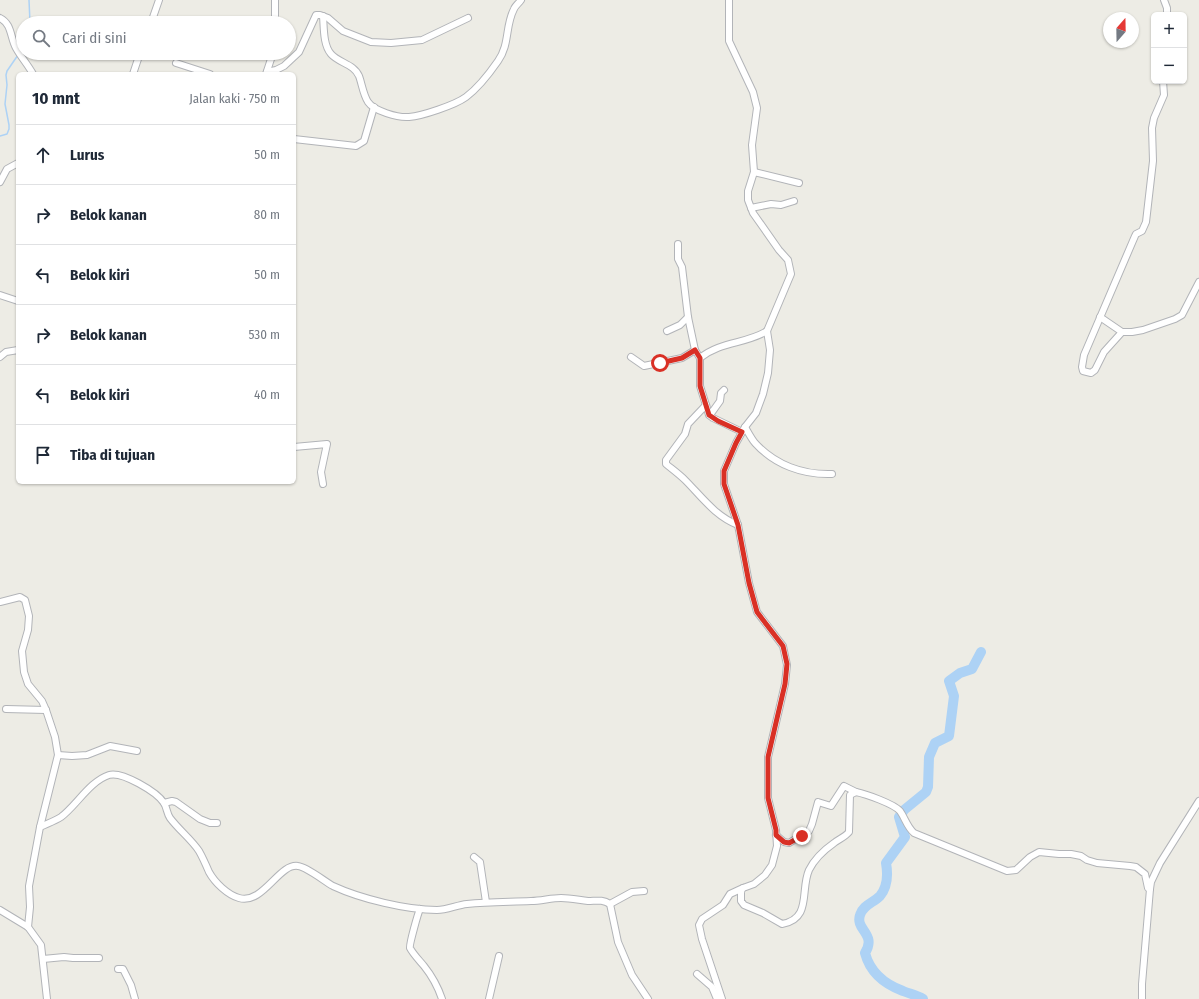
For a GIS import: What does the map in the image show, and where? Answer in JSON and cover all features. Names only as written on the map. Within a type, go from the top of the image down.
[{"type":"street","points":[[153,16],[159,0]]},
{"type":"street","points":[[275,0],[275,16]]},
{"type":"street","points":[[323,16],[327,47],[335,58],[356,70],[368,102],[382,112],[407,118],[458,102],[475,89],[504,52],[514,8],[521,0]]},
{"type":"street","points":[[722,999],[702,940],[699,925],[702,919],[723,905],[730,894],[754,884],[765,875],[772,865],[777,846],[776,830],[768,798],[768,757],[785,684],[787,664],[783,646],[757,612],[749,583],[738,525],[724,484],[724,471],[744,429],[756,413],[767,382],[770,350],[768,331],[791,274],[788,260],[779,250],[753,213],[748,200],[754,172],[752,145],[757,108],[753,92],[729,41],[729,0]]},
{"type":"street","points":[[1164,0],[1167,12]]},
{"type":"street","points":[[296,55],[299,52],[316,15],[328,18],[343,31],[371,42],[391,44],[422,40],[468,18]]},
{"type":"street","points":[[0,18],[4,20],[10,29],[16,47]]},
{"type":"street","points":[[24,60],[32,72]]},
{"type":"street","points":[[134,72],[138,60]]},
{"type":"street","points":[[267,72],[271,60]]},
{"type":"street","points":[[270,72],[284,66],[290,60]]},
{"type":"street","points":[[176,64],[204,72]]},
{"type":"street","points":[[1122,332],[1104,352],[1096,370],[1092,373],[1083,371],[1082,367],[1084,355],[1100,317],[1135,236],[1142,231],[1146,222],[1154,161],[1152,128],[1154,118],[1164,95],[1163,84]]},
{"type":"street","points":[[296,139],[356,146],[364,141],[374,107]]},
{"type":"street","points":[[0,182],[7,169],[16,164]]},
{"type":"street","points":[[754,172],[799,183]]},
{"type":"street","points":[[751,208],[771,204],[781,205],[794,201]]},
{"type":"street","points":[[678,244],[679,261],[682,267],[688,317],[695,350],[700,358],[700,386],[710,416],[718,421],[744,429],[760,448],[785,466],[806,473],[832,474]]},
{"type":"street","points":[[1100,317],[1122,332],[1143,330],[1175,319],[1182,315],[1199,282]]},
{"type":"street","points":[[0,295],[16,300]]},
{"type":"street","points":[[666,331],[680,325],[688,317]]},
{"type":"street","points":[[700,358],[719,346],[758,337],[768,331]]},
{"type":"street","points":[[0,357],[6,352],[16,350]]},
{"type":"street","points":[[631,357],[644,366],[682,358],[695,350]]},
{"type":"street","points":[[710,416],[720,401],[721,393],[724,390]]},
{"type":"street","points":[[706,406],[688,424],[685,434],[666,460],[666,464],[684,479],[711,508],[728,521],[738,525]]},
{"type":"street","points":[[296,447],[327,444],[321,472],[323,484]]},
{"type":"street","points":[[0,602],[20,597],[25,600],[29,616],[28,630],[22,651],[24,672],[28,684],[42,701],[46,710],[55,737],[58,755],[40,827],[29,886],[30,907],[28,926]]},
{"type":"street","points":[[6,709],[46,710]]},
{"type":"street","points":[[58,755],[87,755],[110,746],[137,751]]},
{"type":"street","points":[[40,827],[61,817],[101,779],[114,774],[124,777],[155,794],[164,803],[169,817],[200,852],[210,874],[223,889],[238,898],[247,900],[260,893],[288,869],[297,866],[304,868],[333,886],[363,898],[420,909],[439,910],[486,902],[533,901],[559,898],[606,901],[610,904],[618,942],[632,975],[648,999]]},
{"type":"street","points":[[776,835],[784,842],[789,843],[809,831],[818,802],[831,806],[844,786],[896,807],[910,830],[914,833],[1007,871],[1016,870],[1030,857],[1039,852],[1071,854],[1098,863],[1136,867],[1145,874],[1150,889]]},
{"type":"street","points":[[743,888],[741,891],[741,901],[744,905],[763,913],[782,924],[798,917],[804,902],[808,872],[816,859],[825,850],[849,832],[850,795],[856,792]]},
{"type":"street","points":[[164,803],[172,801],[176,802],[200,819],[217,824]]},
{"type":"street","points":[[1142,999],[1150,889],[1153,877],[1160,863],[1199,801]]},
{"type":"street","points":[[474,857],[480,862],[486,902]]},
{"type":"street","points":[[610,904],[632,892],[644,891]]},
{"type":"street","points":[[420,909],[417,915],[410,943],[410,949],[430,974],[442,999]]},
{"type":"street","points":[[0,910],[28,926],[40,945],[47,999]]},
{"type":"street","points":[[489,999],[499,956]]},
{"type":"street","points":[[43,960],[64,957],[99,958]]},
{"type":"street","points":[[118,969],[123,969],[136,999]]},
{"type":"street","points":[[697,974],[712,987],[717,999]]},
{"type":"waterway","points":[[29,0],[30,16]]},
{"type":"waterway","points":[[0,136],[7,134],[9,129],[5,104],[7,85],[6,75],[16,58]]},
{"type":"waterway","points":[[923,999],[890,985],[874,972],[865,953],[869,941],[860,925],[859,920],[863,909],[880,896],[885,888],[887,880],[886,863],[905,837],[899,817],[904,810],[926,792],[928,787],[929,757],[935,743],[949,736],[954,696],[949,681],[960,673],[972,669],[981,652]]},
{"type":"route","points":[[660,363],[682,358],[695,350],[700,358],[700,386],[709,415],[718,421],[742,432],[724,471],[724,484],[738,525],[749,583],[757,612],[783,646],[787,664],[785,684],[768,757],[768,798],[776,835],[784,842],[789,843],[802,836]]}]
